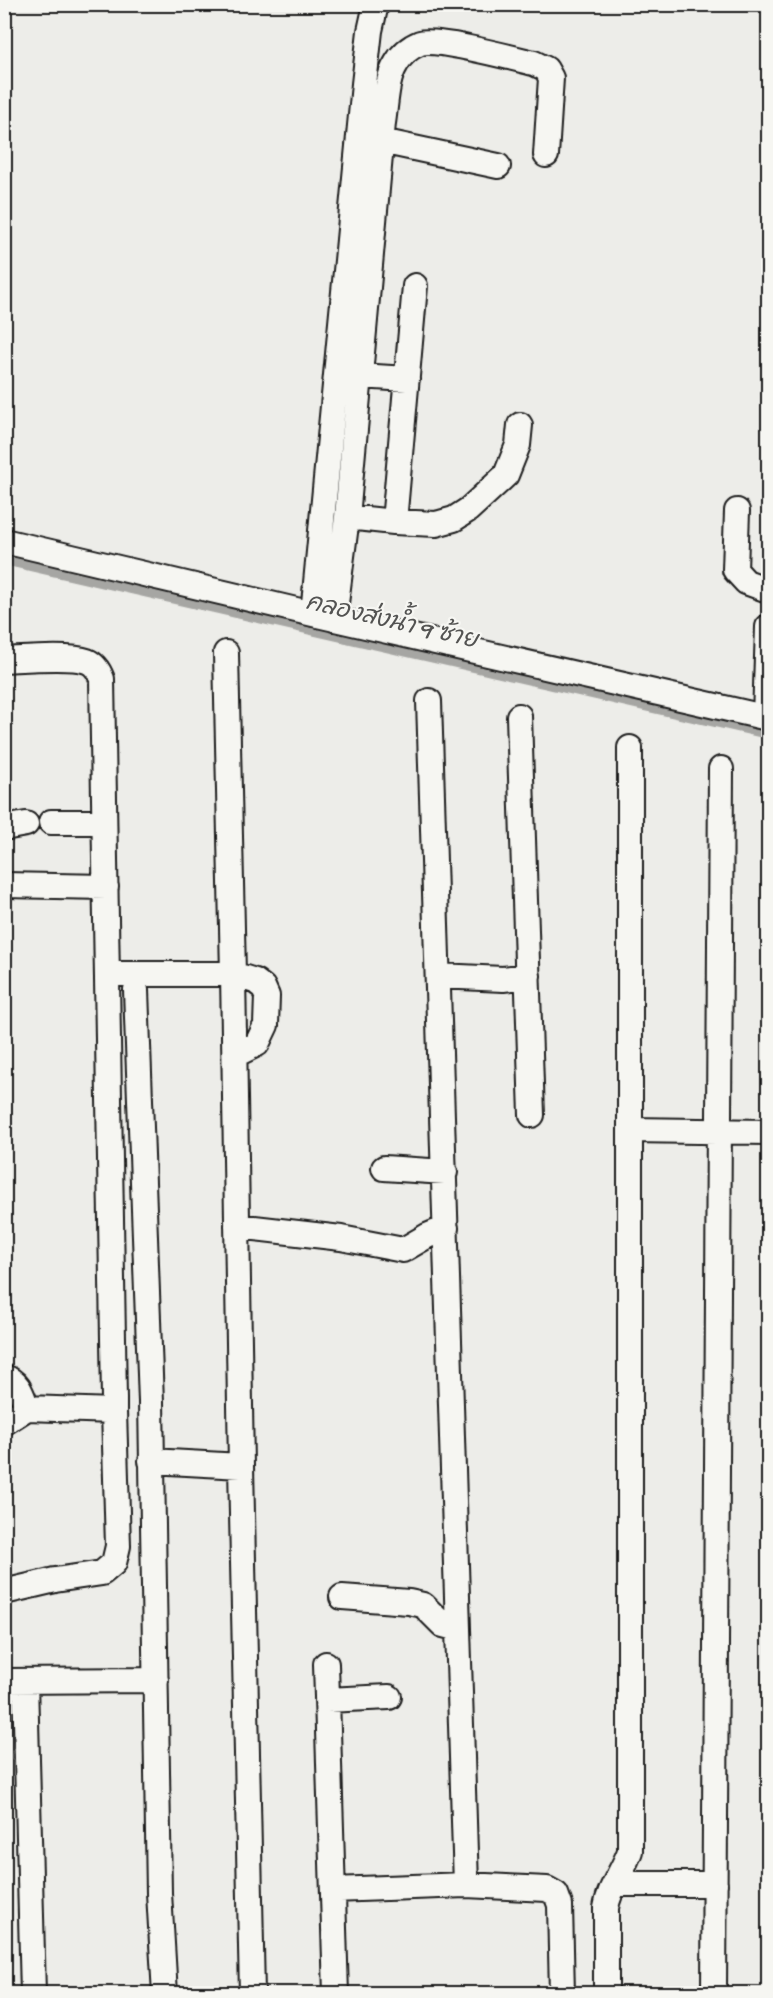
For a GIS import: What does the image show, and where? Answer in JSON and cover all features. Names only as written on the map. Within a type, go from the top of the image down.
[{"type":"street","points":[[324,617],[364,84],[370,31],[376,4]]},
{"type":"street","points":[[324,617],[347,517],[381,141],[391,78],[396,64],[408,49],[422,42],[440,43],[534,63],[546,69],[550,78],[546,154]]},
{"type":"street","points":[[381,141],[498,166]]},
{"type":"street","points":[[393,522],[416,286]]},
{"type":"street","points":[[360,376],[407,379]]},
{"type":"street","points":[[347,517],[436,524],[454,519],[468,510],[506,474],[518,445],[520,424]]},
{"type":"street","points":[[737,511],[735,570],[746,582],[768,590]]},
{"type":"street","points":[[4,541],[767,718],[768,627]]},
{"type":"street","points":[[226,653],[252,1994]]},
{"type":"street","points":[[4,660],[73,659],[88,661],[98,668],[102,679],[118,1546],[114,1563],[102,1573],[54,1580],[4,1592]]},
{"type":"street","points":[[429,700],[466,1885]]},
{"type":"street","points":[[519,716],[532,1115]]},
{"type":"street","points":[[606,1994],[608,1895],[630,1851],[630,748]]},
{"type":"street","points":[[714,1994],[721,769]]},
{"type":"street","points":[[51,822],[104,822]]},
{"type":"street","points":[[4,885],[106,887]]},
{"type":"street","points":[[108,974],[233,974],[255,981],[263,987],[267,996],[266,1025],[257,1044],[235,1055]]},
{"type":"street","points":[[439,976],[481,978],[528,976]]},
{"type":"street","points":[[136,990],[151,1402],[159,1893],[165,1994]]},
{"type":"street","points":[[630,1130],[768,1132]]},
{"type":"street","points":[[384,1168],[445,1172]]},
{"type":"street","points":[[237,1226],[341,1238],[402,1250],[446,1228]]},
{"type":"street","points":[[4,1377],[12,1379],[18,1386],[27,1408]]},
{"type":"street","points":[[4,1423],[27,1408],[151,1402]]},
{"type":"street","points":[[151,1461],[241,1466]]},
{"type":"street","points":[[342,1597],[423,1605],[443,1625],[458,1629]]},
{"type":"street","points":[[326,1664],[336,1994]]},
{"type":"street","points":[[33,1994],[15,1681],[156,1680]]},
{"type":"street","points":[[327,1700],[390,1697]]},
{"type":"street","points":[[615,1884],[715,1884]]},
{"type":"street","points":[[333,1890],[466,1885],[547,1889],[556,1894],[560,1905],[562,1994]]},
{"type":"waterway","name":"คลองส่งน้ำ 9 ซ้าย","points":[[4,557],[768,731]]}]
